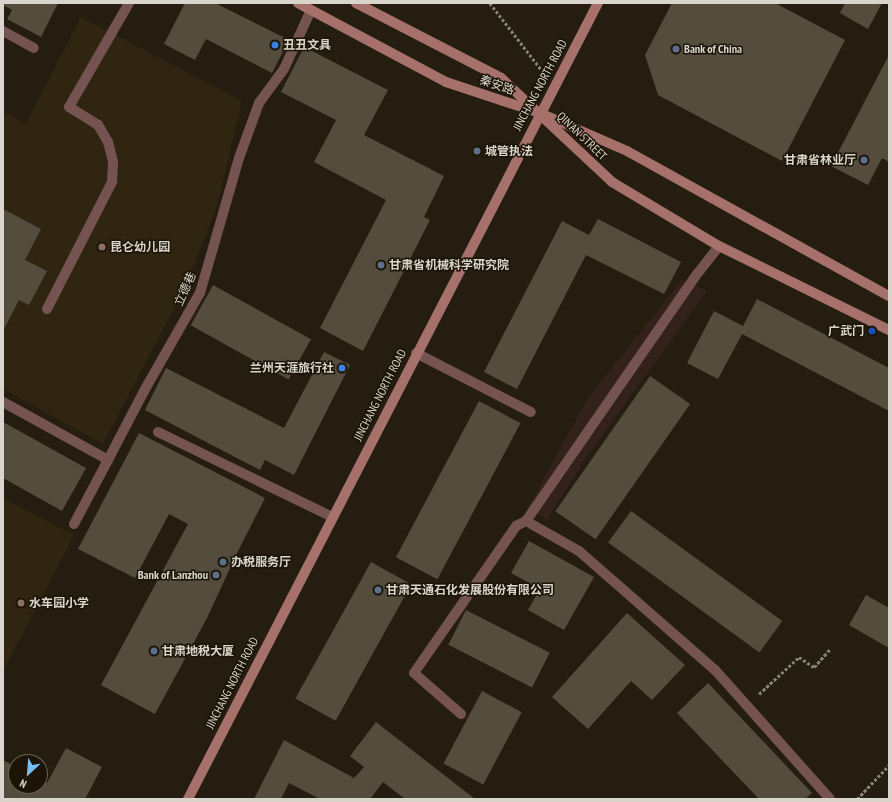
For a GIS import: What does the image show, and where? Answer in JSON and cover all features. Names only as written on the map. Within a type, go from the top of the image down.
[{"type":"main road","name":"秦安路","points":[[298,3],[446,82],[540,114]]},
{"type":"main road","name":"秦安路","points":[[356,3],[501,78],[540,114]]},
{"type":"main road","name":"JINCHANG NORTH ROAD","points":[[188,799],[416,353],[598,3]]},
{"type":"main road","name":"QIN'AN STREET","points":[[540,114],[612,182],[719,246],[889,330]]},
{"type":"main road","name":"QIN'AN STREET","points":[[540,114],[627,151],[889,296]]},
{"type":"street","points":[[47,309],[112,182],[113,162],[108,142],[98,125],[70,107],[129,3]]},
{"type":"street","name":"立德巷","points":[[74,524],[144,391],[200,293],[239,158],[259,103],[284,69],[311,10]]},
{"type":"street","points":[[3,32],[34,48]]},
{"type":"street","points":[[462,714],[414,673],[516,526],[526,521],[719,246]]},
{"type":"street","points":[[416,353],[531,412]]},
{"type":"street","points":[[3,402],[108,460]]},
{"type":"street","points":[[158,432],[332,517]]},
{"type":"street","points":[[526,521],[579,551],[716,671],[830,799]]},
{"type":"path","points":[[490,3],[554,86]]},
{"type":"path","points":[[747,705],[799,657],[814,667],[830,649]]},
{"type":"path","points":[[857,799],[889,765]]},
{"type":"shaded area","name":"昆仑幼儿园","points":[[81,17],[242,101],[217,206],[184,289],[103,444],[3,389],[3,112],[26,124]]},
{"type":"shaded area","points":[[682,280],[707,291],[590,452],[547,520],[528,507],[589,396]]},
{"type":"shaded area","name":"水车园小学","points":[[3,498],[74,535],[3,671]]},
{"type":"building","points":[[3,3],[58,3],[41,37],[7,19],[12,10],[3,5]]},
{"type":"building","points":[[185,3],[215,3],[289,40],[272,73],[206,39],[195,60],[164,44]]},
{"type":"building","points":[[672,3],[775,3],[845,40],[782,161],[658,95],[645,55]]},
{"type":"building","points":[[845,3],[882,3],[868,29],[840,13]]},
{"type":"building","points":[[304,47],[388,90],[364,135],[444,176],[424,217],[430,220],[363,351],[320,328],[386,200],[314,162],[336,120],[281,92]]},
{"type":"building","points":[[889,55],[889,162],[882,158],[868,185],[831,166]]},
{"type":"building","points":[[3,209],[41,229],[25,260],[47,271],[29,305],[19,300],[3,331]]},
{"type":"building","points":[[598,219],[681,262],[664,294],[586,255],[517,389],[484,372],[562,221],[589,235]]},
{"type":"building","points":[[213,285],[311,339],[289,380],[191,325]]},
{"type":"building","points":[[757,299],[889,368],[889,411],[742,334],[718,379],[687,363],[714,311],[743,326]]},
{"type":"building","points":[[324,352],[350,365],[294,475],[265,460],[260,470],[145,410],[166,368],[284,428]]},
{"type":"building","points":[[650,376],[690,404],[595,539],[555,511]]},
{"type":"building","points":[[479,401],[520,423],[437,579],[396,557]]},
{"type":"building","points":[[3,422],[86,468],[62,511],[3,478]]},
{"type":"building","points":[[139,433],[265,498],[238,551],[207,618],[155,714],[101,685],[188,524],[169,514],[135,578],[78,549]]},
{"type":"building","points":[[631,511],[782,621],[759,652],[608,543]]},
{"type":"building","points":[[529,541],[594,577],[564,630],[528,610],[540,589],[511,573]]},
{"type":"building","points":[[371,562],[411,584],[336,721],[295,698]]},
{"type":"building","points":[[866,595],[889,608],[889,648],[849,625]]},
{"type":"building","points":[[466,610],[550,653],[532,687],[448,645]]},
{"type":"building","points":[[627,613],[685,665],[652,700],[631,681],[588,729],[552,697]]},
{"type":"building","points":[[708,683],[812,793],[805,799],[759,799],[677,713]]},
{"type":"building","points":[[482,691],[522,712],[483,785],[444,763]]},
{"type":"building","points":[[376,722],[475,799],[405,799],[383,782],[370,799],[320,799],[289,783],[281,799],[254,799],[284,740],[354,778],[364,767],[350,756]]},
{"type":"building","points":[[66,748],[102,767],[85,799],[3,799],[3,760],[8,763],[8,794],[48,794],[48,781]]},
{"type":"place","name":"丑丑文具","points":[[275,45]]},
{"type":"place","name":"Bank of China","points":[[676,49]]},
{"type":"place","name":"城管执法","points":[[477,151]]},
{"type":"place","name":"甘肃省林业厅","points":[[864,160]]},
{"type":"place","name":"昆仑幼儿园","points":[[102,247]]},
{"type":"place","name":"甘肃省机械科学研究院","points":[[381,265]]},
{"type":"place","name":"广武门","points":[[872,331]]},
{"type":"place","name":"兰州天涯旅行社","points":[[342,368]]},
{"type":"place","name":"办税服务厅","points":[[223,562]]},
{"type":"place","name":"Bank of Lanzhou","points":[[216,575]]},
{"type":"place","name":"甘肃天通石化发展股份有限公司","points":[[378,590]]},
{"type":"place","name":"水车园小学","points":[[21,603]]},
{"type":"place","name":"甘肃地税大厦","points":[[154,651]]}]
